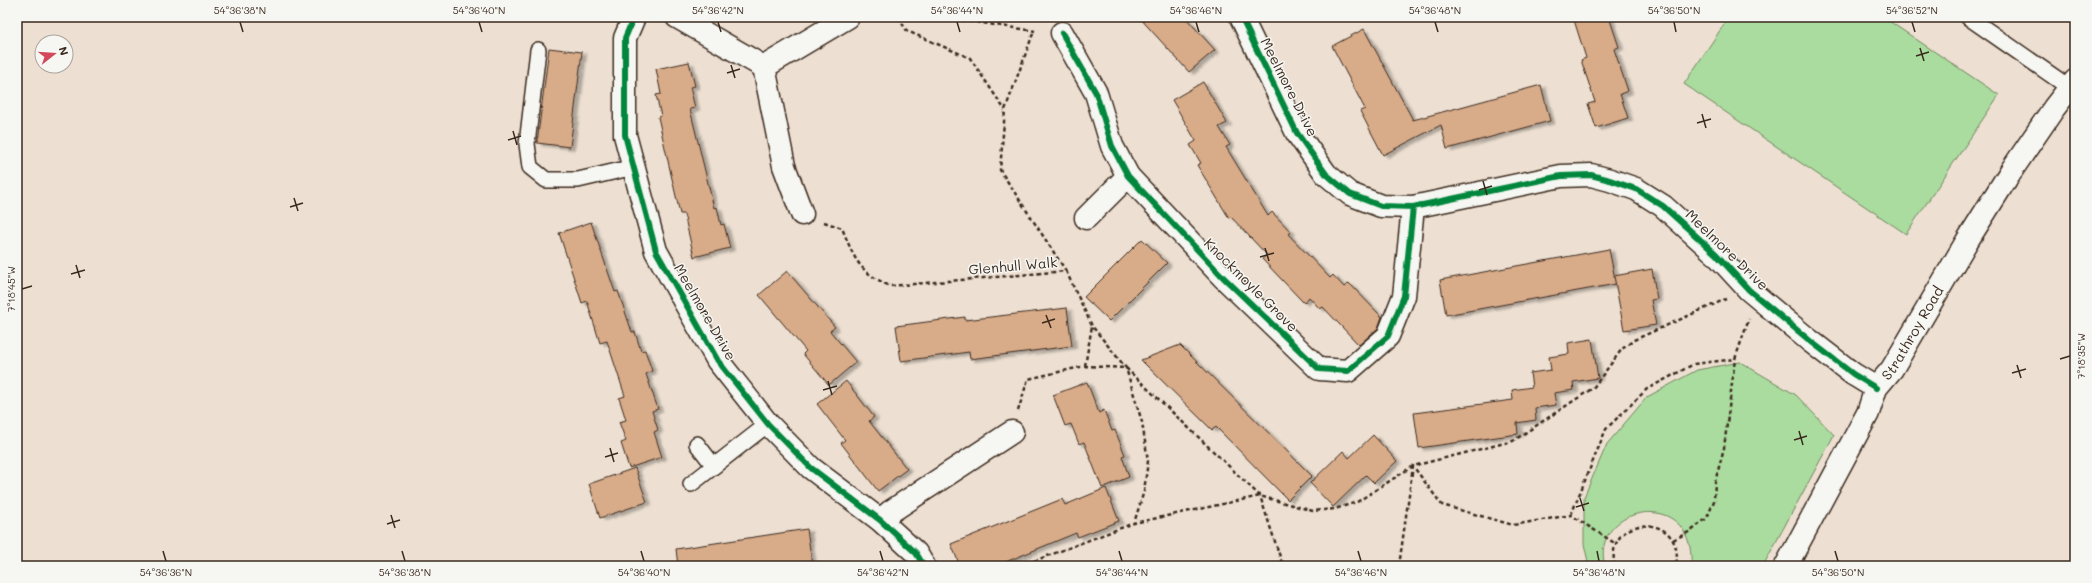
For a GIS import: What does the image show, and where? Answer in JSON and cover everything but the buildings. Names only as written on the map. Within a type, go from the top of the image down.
[{"type":"street","name":"Meelmore Drive","points":[[634,17],[625,38],[626,135],[656,251],[718,361],[768,424],[811,468],[880,520],[916,553],[924,566]]},
{"type":"street","points":[[677,17],[764,67],[784,166],[802,214]]},
{"type":"street","points":[[764,67],[848,17]]},
{"type":"street","name":"Meelmore Drive","points":[[1241,17],[1297,133],[1326,174],[1350,194],[1381,206],[1413,207],[1561,176],[1591,176],[1610,180],[1636,189],[1663,206],[1716,254],[1752,293],[1853,374],[1876,388]]},
{"type":"street","name":"Knockmoyle Grove","points":[[1062,33],[1096,93],[1112,146],[1128,176],[1223,277],[1319,369],[1348,371],[1388,336],[1404,296],[1413,207]]},
{"type":"street","name":"Strathroy Road","points":[[1786,566],[1868,413],[1876,388],[1892,368],[1967,241],[2007,177],[2072,84]]},
{"type":"street","points":[[1086,218],[1128,176]]},
{"type":"street","points":[[880,520],[1012,432]]},
{"type":"lane","points":[[1968,17],[2072,84]]},
{"type":"lane","points":[[538,50],[527,144],[530,167],[546,180],[578,180],[634,167]]},
{"type":"lane","points":[[691,484],[768,424]]},
{"type":"lane","points":[[697,444],[714,466]]},
{"type":"path","points":[[898,17],[907,31],[970,58],[1005,110]]},
{"type":"path","points":[[942,17],[1034,31],[1062,33]]},
{"type":"path","points":[[1066,271],[1092,326],[1126,368],[1260,496],[1313,511],[1334,509],[1357,502],[1413,466],[1513,440],[1593,388],[1622,349],[1634,340],[1752,293]]},
{"type":"path","points":[[1673,540],[1691,531],[1707,518],[1714,501],[1715,482],[1724,448],[1735,359],[1752,293]]},
{"type":"path","points":[[1085,366],[1092,326]]},
{"type":"path","points":[[1571,515],[1606,429],[1647,389],[1694,364],[1735,359]]},
{"type":"path","points":[[1012,432],[1028,379],[1085,366],[1126,368]]},
{"type":"path","points":[[1126,368],[1142,422],[1148,461],[1144,491],[1134,523]]},
{"type":"path","points":[[1413,466],[1442,505],[1513,525],[1571,515],[1616,544]]},
{"type":"path","points":[[1399,566],[1413,466]]},
{"type":"path","points":[[1021,566],[1134,523],[1260,496]]},
{"type":"path","points":[[1260,496],[1283,566]]},
{"type":"path","points":[[1615,566],[1614,554],[1616,544],[1622,535],[1631,528],[1641,525],[1652,525],[1662,529],[1673,540],[1678,556],[1676,566]]},
{"type":"green space","points":[[1729,17],[1883,17],[1999,95],[1906,234],[1684,84]]},
{"type":"green space","points":[[1740,362],[1796,395],[1834,435],[1763,566],[1691,566],[1688,540],[1677,523],[1662,514],[1644,513],[1626,518],[1612,529],[1604,545],[1605,566],[1589,566],[1584,544],[1584,497],[1607,444],[1647,397],[1697,370]]},
{"type":"cycle path","points":[[634,17],[625,38],[625,135],[656,251],[718,361],[768,424],[811,468],[880,520],[916,553],[924,566]]},
{"type":"cycle path","points":[[1241,17],[1297,133],[1326,174],[1350,194],[1381,206],[1413,207],[1561,176],[1591,175],[1636,189],[1663,206],[1716,254],[1749,290],[1809,340],[1853,374],[1876,388]]},
{"type":"cycle path","points":[[1062,33],[1096,93],[1112,146],[1128,176],[1223,277],[1319,369],[1348,371],[1388,336],[1404,296],[1413,207]]}]
